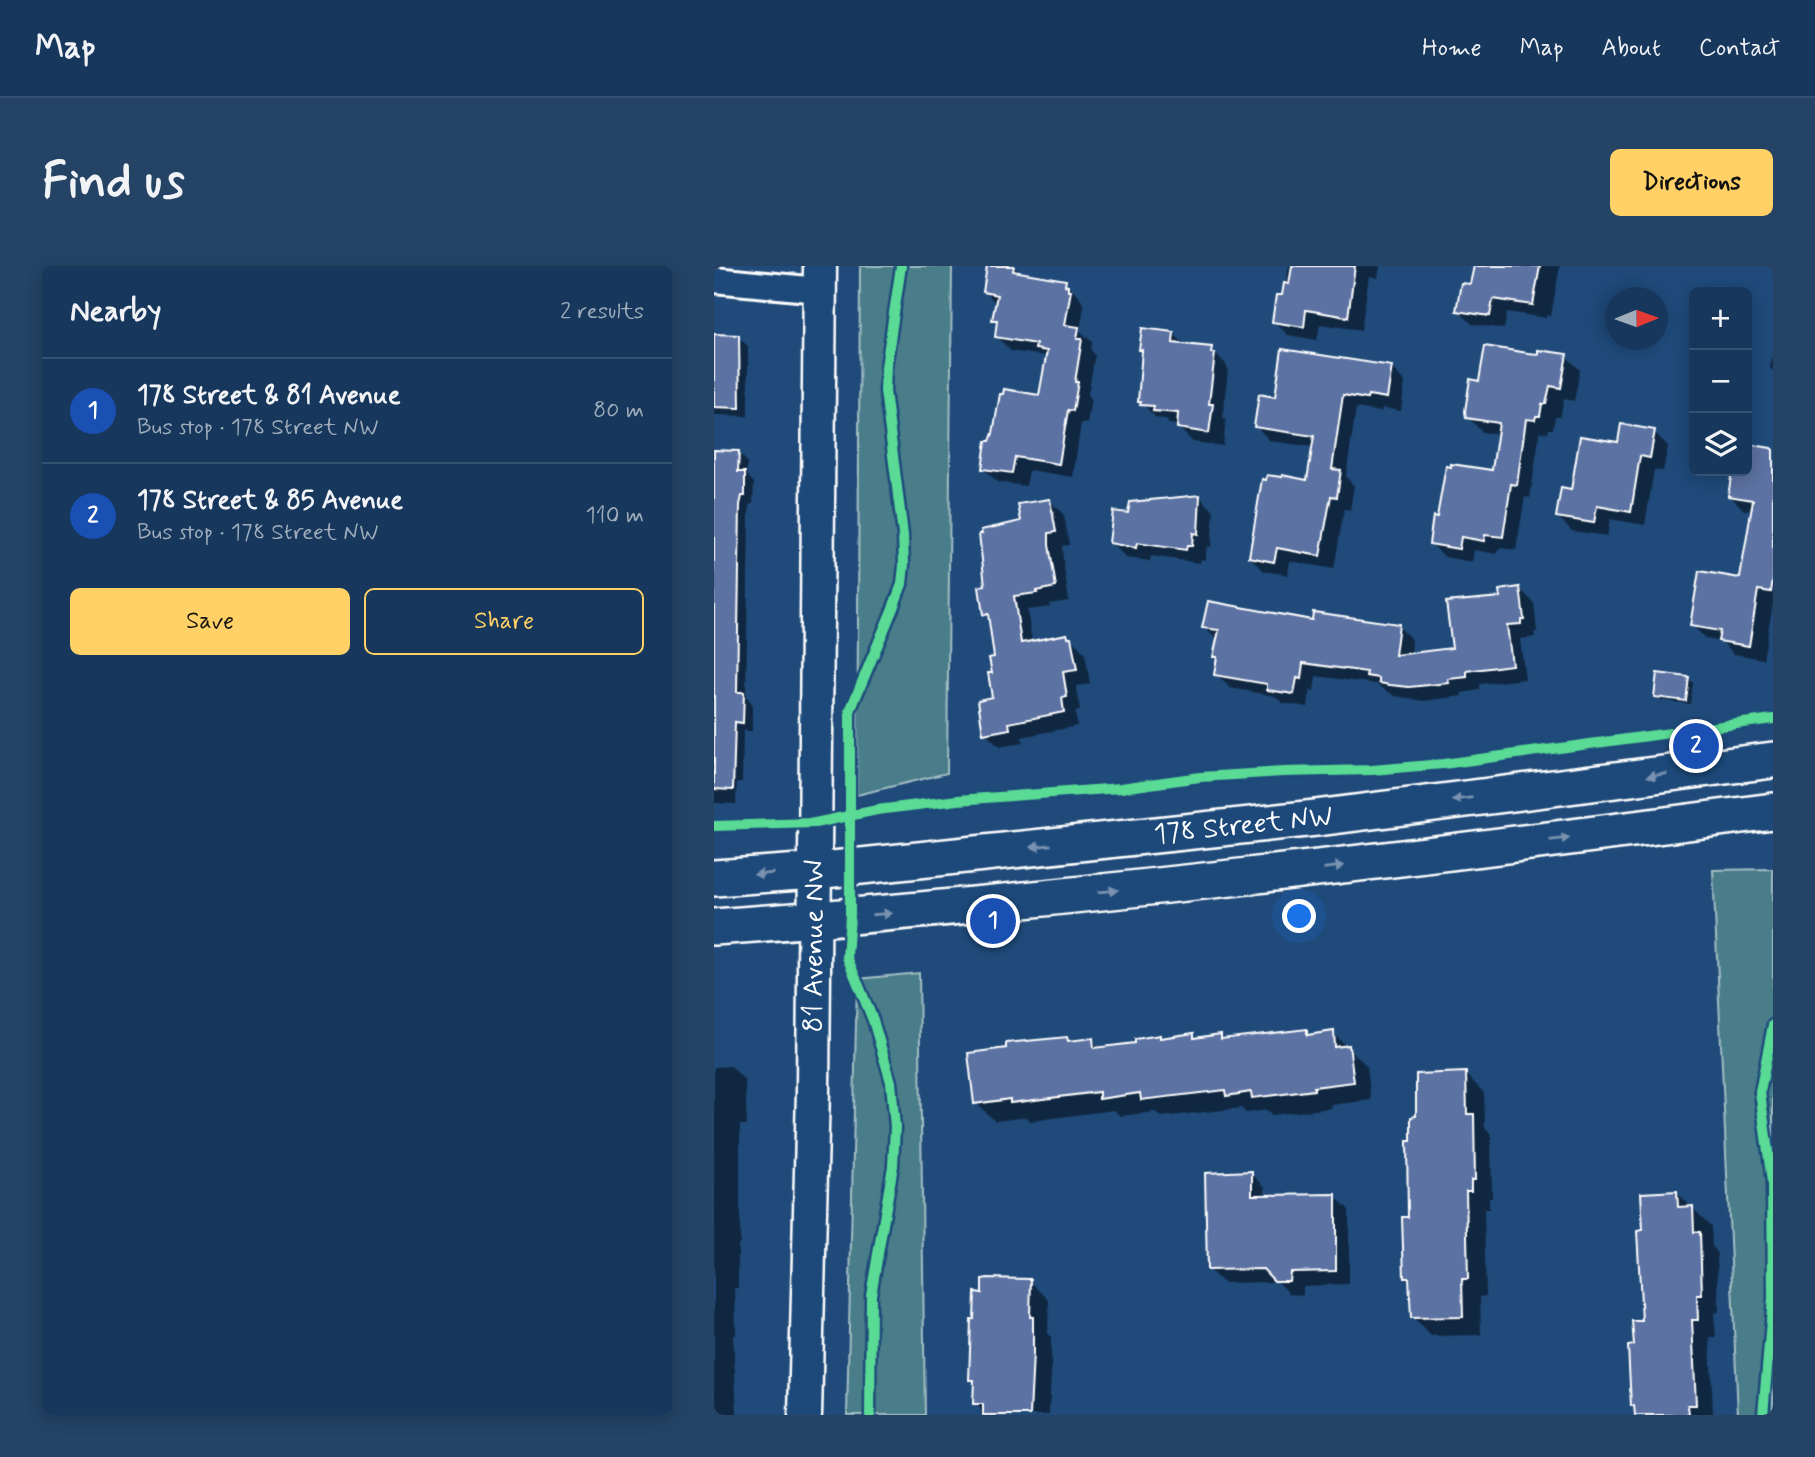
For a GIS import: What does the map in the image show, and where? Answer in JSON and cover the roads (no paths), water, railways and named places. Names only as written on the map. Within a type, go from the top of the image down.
[{"type":"main road","name":"178 Street NW","points":[[714,878],[814,871],[1316,818],[1773,760]]},
{"type":"main road","name":"178 Street NW","points":[[714,927],[1306,870],[1773,811]]},
{"type":"street","points":[[714,281],[819,278]]},
{"type":"street","name":"81 Avenue NW","points":[[805,1415],[813,1090],[819,278]]},
{"type":"place","name":"178 Street & 85 Avenue","points":[[1696,746]]},
{"type":"place","name":"178 Street & 81 Avenue","points":[[993,921]]}]
